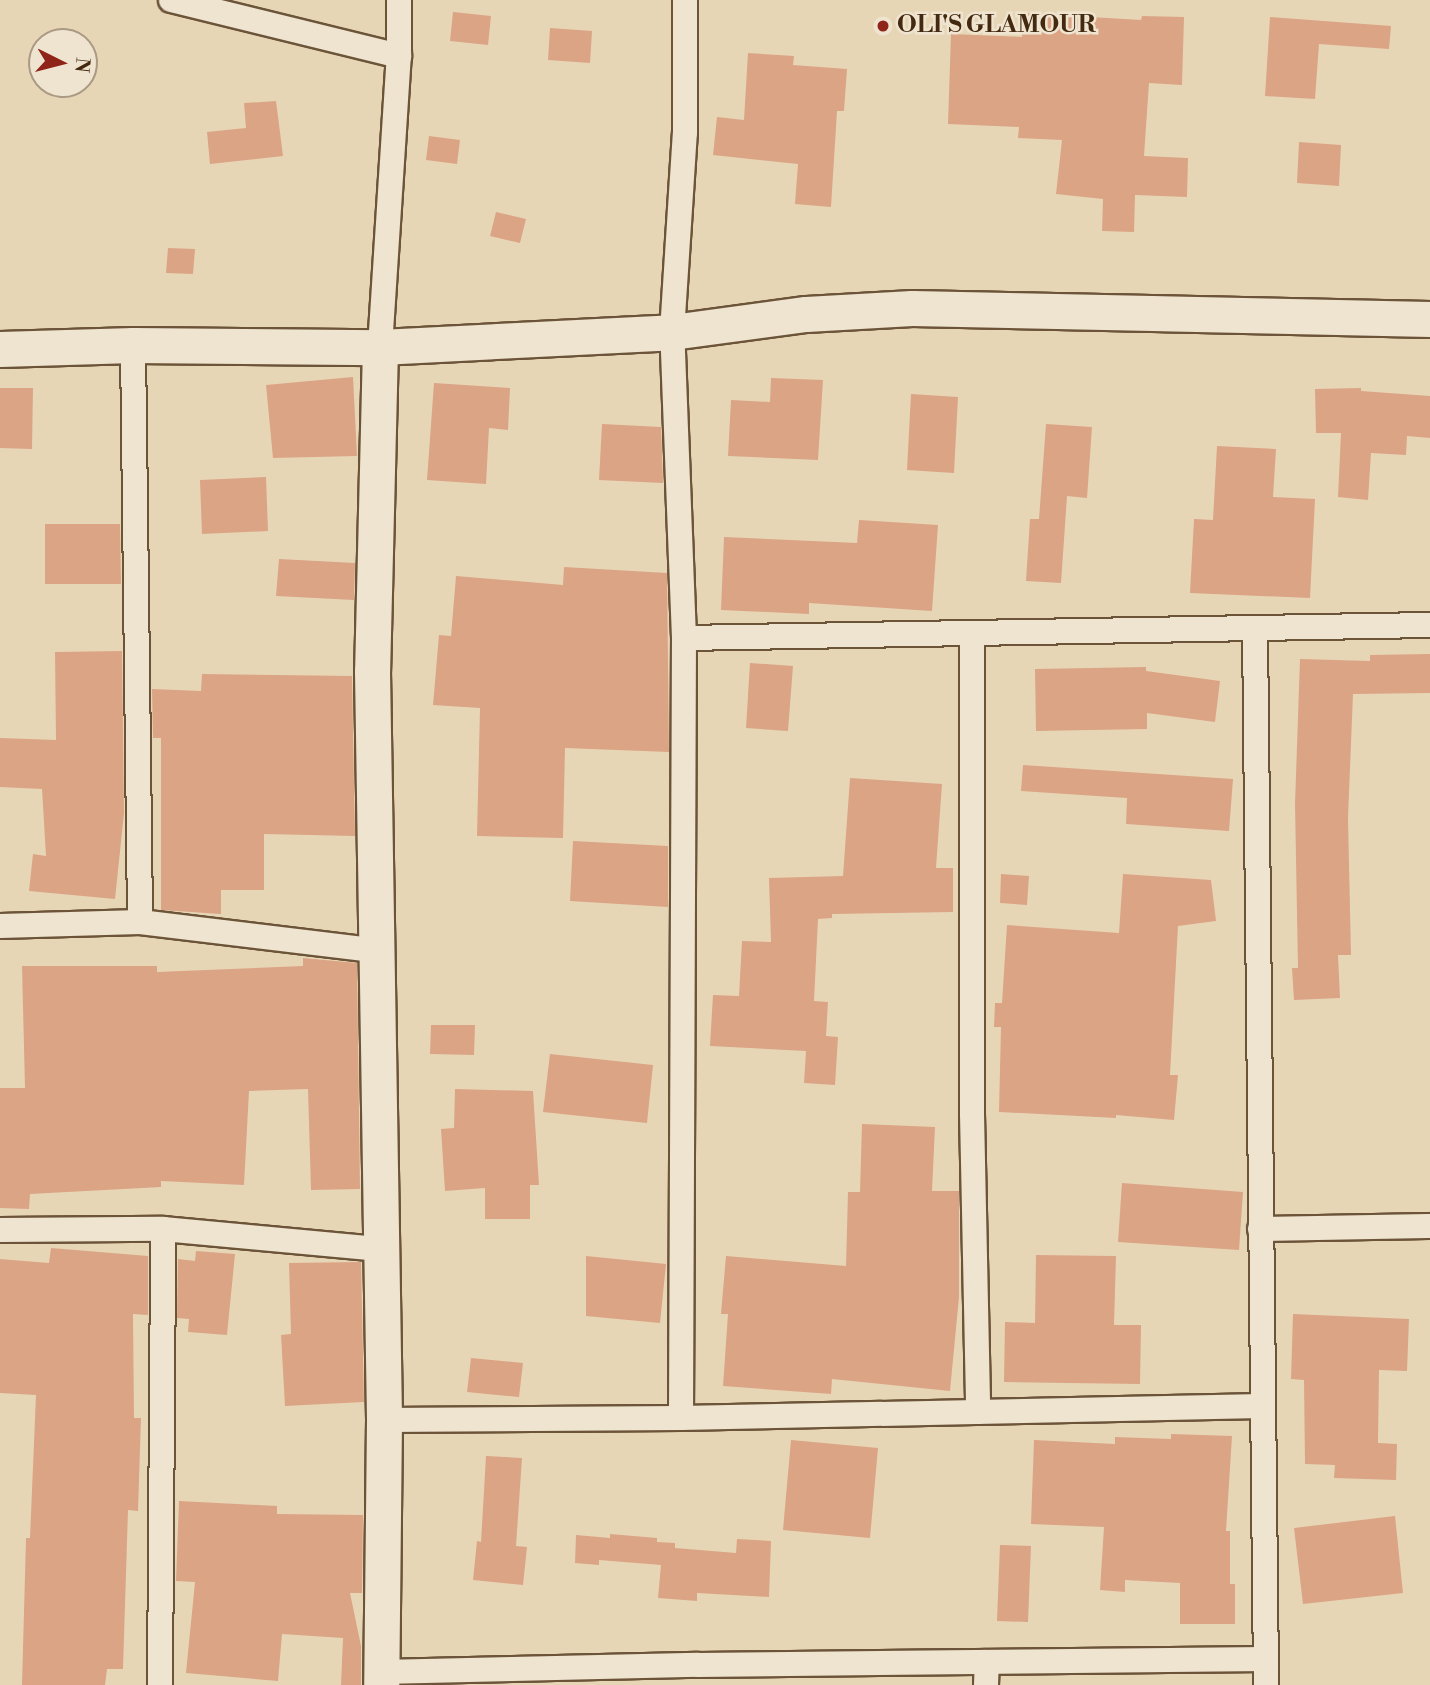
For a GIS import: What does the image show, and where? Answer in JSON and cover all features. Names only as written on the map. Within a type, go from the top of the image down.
[{"type":"street","points":[[171,0],[399,56]]},
{"type":"street","points":[[400,0],[399,56],[380,347],[372,671],[379,951],[380,1250],[384,1420],[381,1678],[986,1673],[1265,1659]]},
{"type":"street","points":[[681,1418],[684,638],[672,332],[685,134],[685,0]]},
{"type":"street","points":[[0,349],[133,345],[380,347],[672,332],[806,314],[912,308],[1430,319]]},
{"type":"street","points":[[133,345],[140,922]]},
{"type":"street","points":[[684,638],[1430,625]]},
{"type":"street","points":[[1255,628],[1266,1685]]},
{"type":"street","points":[[972,634],[972,1114],[978,1412]]},
{"type":"street","points":[[0,926],[140,922],[379,951]]},
{"type":"street","points":[[1260,1229],[1430,1226]]},
{"type":"street","points":[[0,1230],[163,1229],[380,1250]]},
{"type":"street","points":[[160,1685],[163,1229]]},
{"type":"street","points":[[384,1420],[681,1418],[1262,1406]]},
{"type":"building","points":[[453,12],[491,16],[488,45],[450,41]]},
{"type":"building","points":[[1023,13],[1141,20],[1142,16],[1184,17],[1182,85],[1149,83],[1144,156],[1188,158],[1187,197],[1135,195],[1134,232],[1102,231],[1103,199],[1056,194],[1062,140],[1018,138],[1019,127],[948,124],[951,34],[1022,37]]},
{"type":"building","points":[[1270,17],[1391,26],[1389,49],[1319,44],[1315,99],[1265,96]]},
{"type":"building","points":[[550,28],[592,31],[590,63],[548,60]]},
{"type":"building","points":[[748,53],[794,56],[793,65],[847,69],[844,111],[837,111],[831,207],[795,204],[798,164],[713,155],[717,117],[744,120]]},
{"type":"building","points":[[276,101],[283,156],[210,164],[207,132],[246,128],[244,103]]},
{"type":"building","points":[[429,136],[460,140],[457,164],[426,160]]},
{"type":"building","points":[[1299,142],[1341,145],[1339,186],[1297,183]]},
{"type":"building","points":[[496,212],[526,219],[520,243],[490,236]]},
{"type":"building","points":[[168,248],[195,249],[193,274],[166,273]]},
{"type":"building","points":[[353,377],[357,456],[273,458],[266,385]]},
{"type":"building","points":[[771,378],[823,380],[818,460],[728,456],[731,400],[770,402]]},
{"type":"building","points":[[434,383],[510,388],[508,430],[489,428],[486,484],[427,480]]},
{"type":"building","points":[[0,388],[33,388],[32,449],[0,448]]},
{"type":"building","points":[[1361,388],[1361,391],[1430,396],[1430,438],[1407,436],[1406,455],[1371,453],[1368,500],[1338,497],[1341,433],[1316,433],[1315,389]]},
{"type":"building","points":[[911,394],[958,397],[954,473],[907,470]]},
{"type":"building","points":[[602,424],[661,427],[663,483],[599,480]]},
{"type":"building","points":[[1046,424],[1092,427],[1087,498],[1067,496],[1061,583],[1026,581],[1030,519],[1039,519]]},
{"type":"building","points":[[1217,446],[1276,449],[1273,497],[1315,499],[1310,598],[1190,593],[1194,519],[1213,520]]},
{"type":"building","points":[[266,477],[268,531],[202,534],[200,480]]},
{"type":"building","points":[[859,520],[938,525],[932,611],[809,603],[809,614],[721,610],[724,537],[857,543]]},
{"type":"building","points":[[45,524],[120,524],[121,584],[45,584]]},
{"type":"building","points":[[279,559],[355,563],[354,600],[276,596]]},
{"type":"building","points":[[564,567],[667,573],[669,752],[565,748],[563,838],[477,836],[480,708],[433,705],[439,635],[451,636],[456,576],[563,585]]},
{"type":"building","points":[[122,651],[124,813],[115,899],[29,891],[33,854],[46,856],[42,789],[0,787],[0,738],[56,740],[55,652]]},
{"type":"building","points":[[1430,654],[1430,693],[1353,694],[1348,818],[1351,955],[1338,955],[1340,998],[1294,1000],[1292,968],[1298,968],[1295,804],[1300,659],[1370,661],[1370,655]]},
{"type":"building","points":[[750,663],[793,666],[788,731],[746,728]]},
{"type":"building","points":[[1146,667],[1146,671],[1220,681],[1215,722],[1147,713],[1147,729],[1036,731],[1035,669]]},
{"type":"building","points":[[202,674],[352,676],[355,836],[264,834],[264,890],[221,890],[221,914],[161,910],[161,738],[153,738],[152,689],[201,691]]},
{"type":"building","points":[[1023,765],[1233,779],[1229,831],[1126,824],[1127,798],[1021,791]]},
{"type":"building","points":[[850,778],[942,784],[936,868],[953,868],[953,912],[832,914],[832,918],[818,919],[814,1001],[828,1002],[826,1036],[838,1037],[835,1085],[804,1083],[806,1051],[710,1046],[713,995],[739,996],[742,941],[771,942],[769,878],[843,876]]},
{"type":"building","points":[[573,841],[668,846],[668,907],[570,901]]},
{"type":"building","points":[[1001,874],[1029,876],[1027,905],[1000,903]]},
{"type":"building","points":[[1123,874],[1211,880],[1216,921],[1178,926],[1170,1075],[1178,1075],[1174,1120],[1116,1115],[1116,1118],[999,1112],[1001,1027],[994,1027],[995,1003],[1002,1003],[1007,925],[1119,933]]},
{"type":"building","points":[[303,958],[357,963],[360,1189],[311,1190],[308,1089],[249,1091],[244,1185],[161,1181],[161,1187],[30,1194],[29,1209],[0,1208],[0,1088],[25,1088],[22,966],[157,966],[157,972],[303,966]]},
{"type":"building","points":[[431,1025],[475,1025],[474,1055],[430,1054]]},
{"type":"building","points":[[550,1054],[653,1065],[647,1123],[543,1112]]},
{"type":"building","points":[[455,1089],[533,1091],[539,1185],[530,1185],[530,1219],[485,1219],[485,1188],[445,1191],[441,1129],[454,1128]]},
{"type":"building","points":[[862,1124],[935,1127],[932,1191],[959,1191],[959,1297],[950,1391],[832,1379],[831,1394],[723,1386],[728,1314],[721,1314],[726,1256],[846,1266],[848,1192],[860,1192]]},
{"type":"building","points":[[1122,1183],[1243,1192],[1239,1250],[1118,1242]]},
{"type":"building","points":[[51,1248],[148,1256],[148,1315],[133,1314],[134,1418],[141,1418],[138,1511],[128,1510],[123,1669],[107,1669],[105,1685],[22,1685],[26,1538],[30,1538],[36,1395],[0,1393],[0,1259],[49,1263]]},
{"type":"building","points":[[196,1251],[235,1254],[227,1335],[188,1332],[189,1319],[177,1318],[178,1259],[195,1261]]},
{"type":"building","points":[[1036,1255],[1116,1256],[1114,1325],[1141,1325],[1140,1384],[1004,1382],[1005,1322],[1035,1323]]},
{"type":"building","points":[[586,1256],[666,1264],[660,1323],[586,1316]]},
{"type":"building","points":[[361,1262],[364,1402],[285,1406],[281,1335],[291,1334],[289,1263]]},
{"type":"building","points":[[1293,1314],[1409,1319],[1407,1371],[1379,1370],[1378,1443],[1397,1444],[1396,1480],[1334,1478],[1335,1465],[1305,1464],[1304,1380],[1291,1379]]},
{"type":"building","points":[[471,1358],[523,1363],[519,1397],[467,1392]]},
{"type":"building","points":[[1171,1434],[1232,1436],[1226,1531],[1230,1531],[1230,1584],[1235,1584],[1235,1624],[1180,1624],[1180,1583],[1125,1580],[1125,1592],[1100,1590],[1104,1527],[1031,1524],[1034,1440],[1115,1444],[1115,1437],[1171,1439]]},
{"type":"building","points":[[791,1440],[878,1448],[870,1538],[783,1530]]},
{"type":"building","points":[[486,1456],[522,1458],[516,1546],[527,1547],[523,1585],[473,1580],[477,1541],[481,1542]]},
{"type":"building","points":[[179,1501],[277,1506],[277,1514],[363,1515],[362,1593],[350,1593],[361,1646],[361,1685],[341,1685],[343,1638],[282,1634],[278,1681],[186,1673],[195,1582],[176,1581]]},
{"type":"building","points":[[1395,1516],[1403,1593],[1303,1604],[1294,1528]]},
{"type":"building","points":[[610,1534],[657,1538],[657,1542],[675,1543],[675,1548],[736,1553],[737,1539],[771,1541],[769,1597],[697,1593],[697,1601],[658,1598],[661,1565],[599,1560],[599,1565],[575,1563],[576,1535],[610,1538]]},
{"type":"building","points":[[1000,1545],[1031,1546],[1028,1622],[997,1621]]},
{"type":"place","name":"OLI'S GLAMOUR","points":[[883,26]]}]
